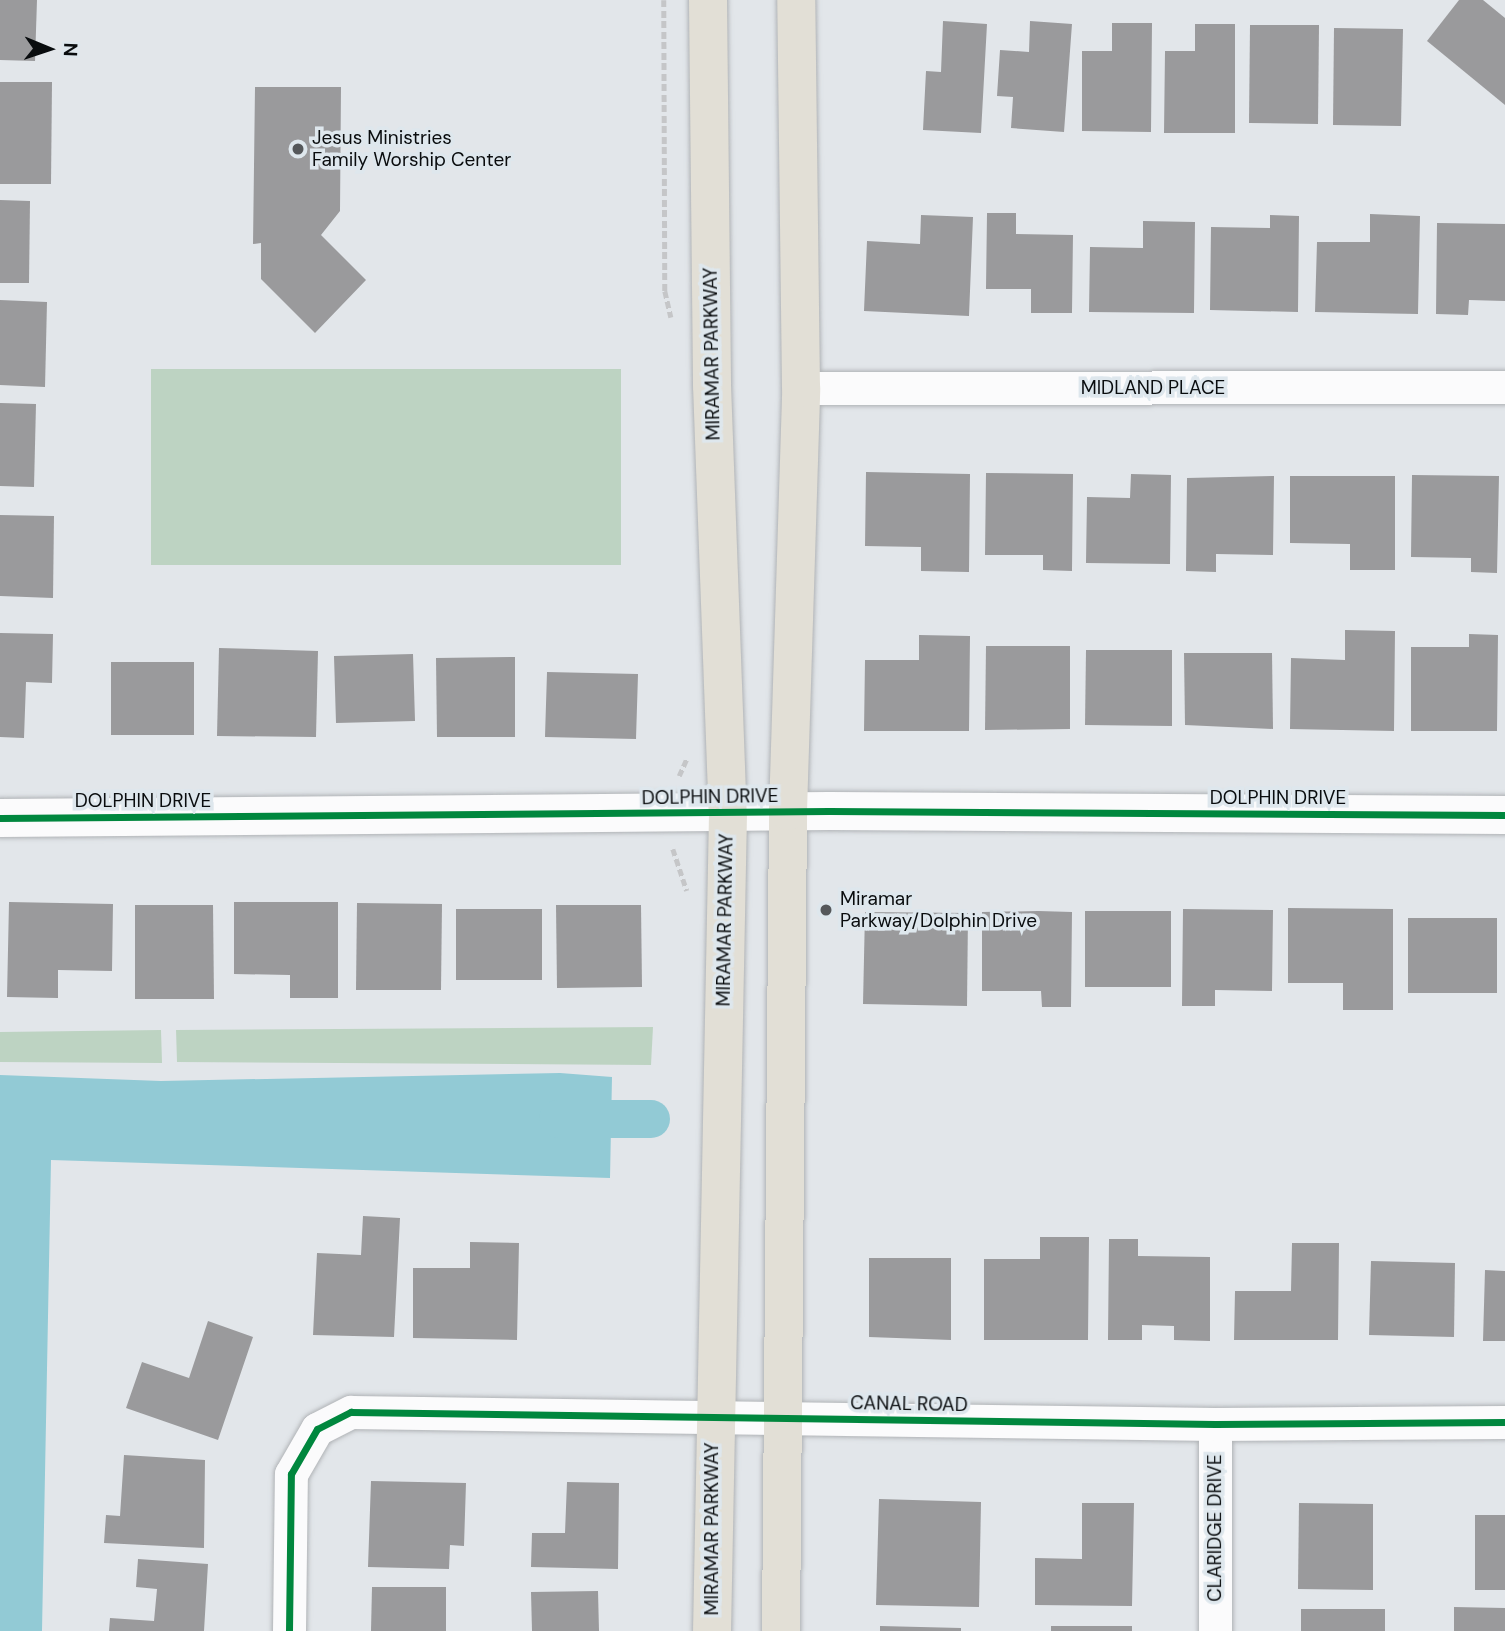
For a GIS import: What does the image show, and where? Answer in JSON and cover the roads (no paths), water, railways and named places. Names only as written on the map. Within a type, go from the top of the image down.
[{"type":"main road","name":"MIRAMAR PARKWAY","points":[[708,0],[712,385],[728,814],[713,1418],[712,1631]]},
{"type":"main road","points":[[781,1631],[788,811],[802,388],[796,0]]},
{"type":"street","name":"MIDLAND PLACE","points":[[802,388],[1505,387]]},
{"type":"street","name":"DOLPHIN DRIVE","points":[[0,818],[728,814],[788,811],[1505,815]]},
{"type":"street","name":"CANAL ROAD","points":[[289,1631],[290,1475],[317,1429],[351,1412],[1214,1424],[1505,1422]]},
{"type":"street","name":"CLARIDGE DRIVE","points":[[1214,1424],[1215,1631]]},
{"type":"water","points":[[560,1073],[612,1077],[610,1178],[51,1160],[42,1631],[0,1631],[0,1075],[161,1081]]},
{"type":"waterway","points":[[558,1119],[651,1119]]},
{"type":"place","name":"Jesus Ministries Family Worship Center","points":[[298,149]]},
{"type":"place","name":"Miramar Parkway/Dolphin Drive","points":[[826,910]]}]
